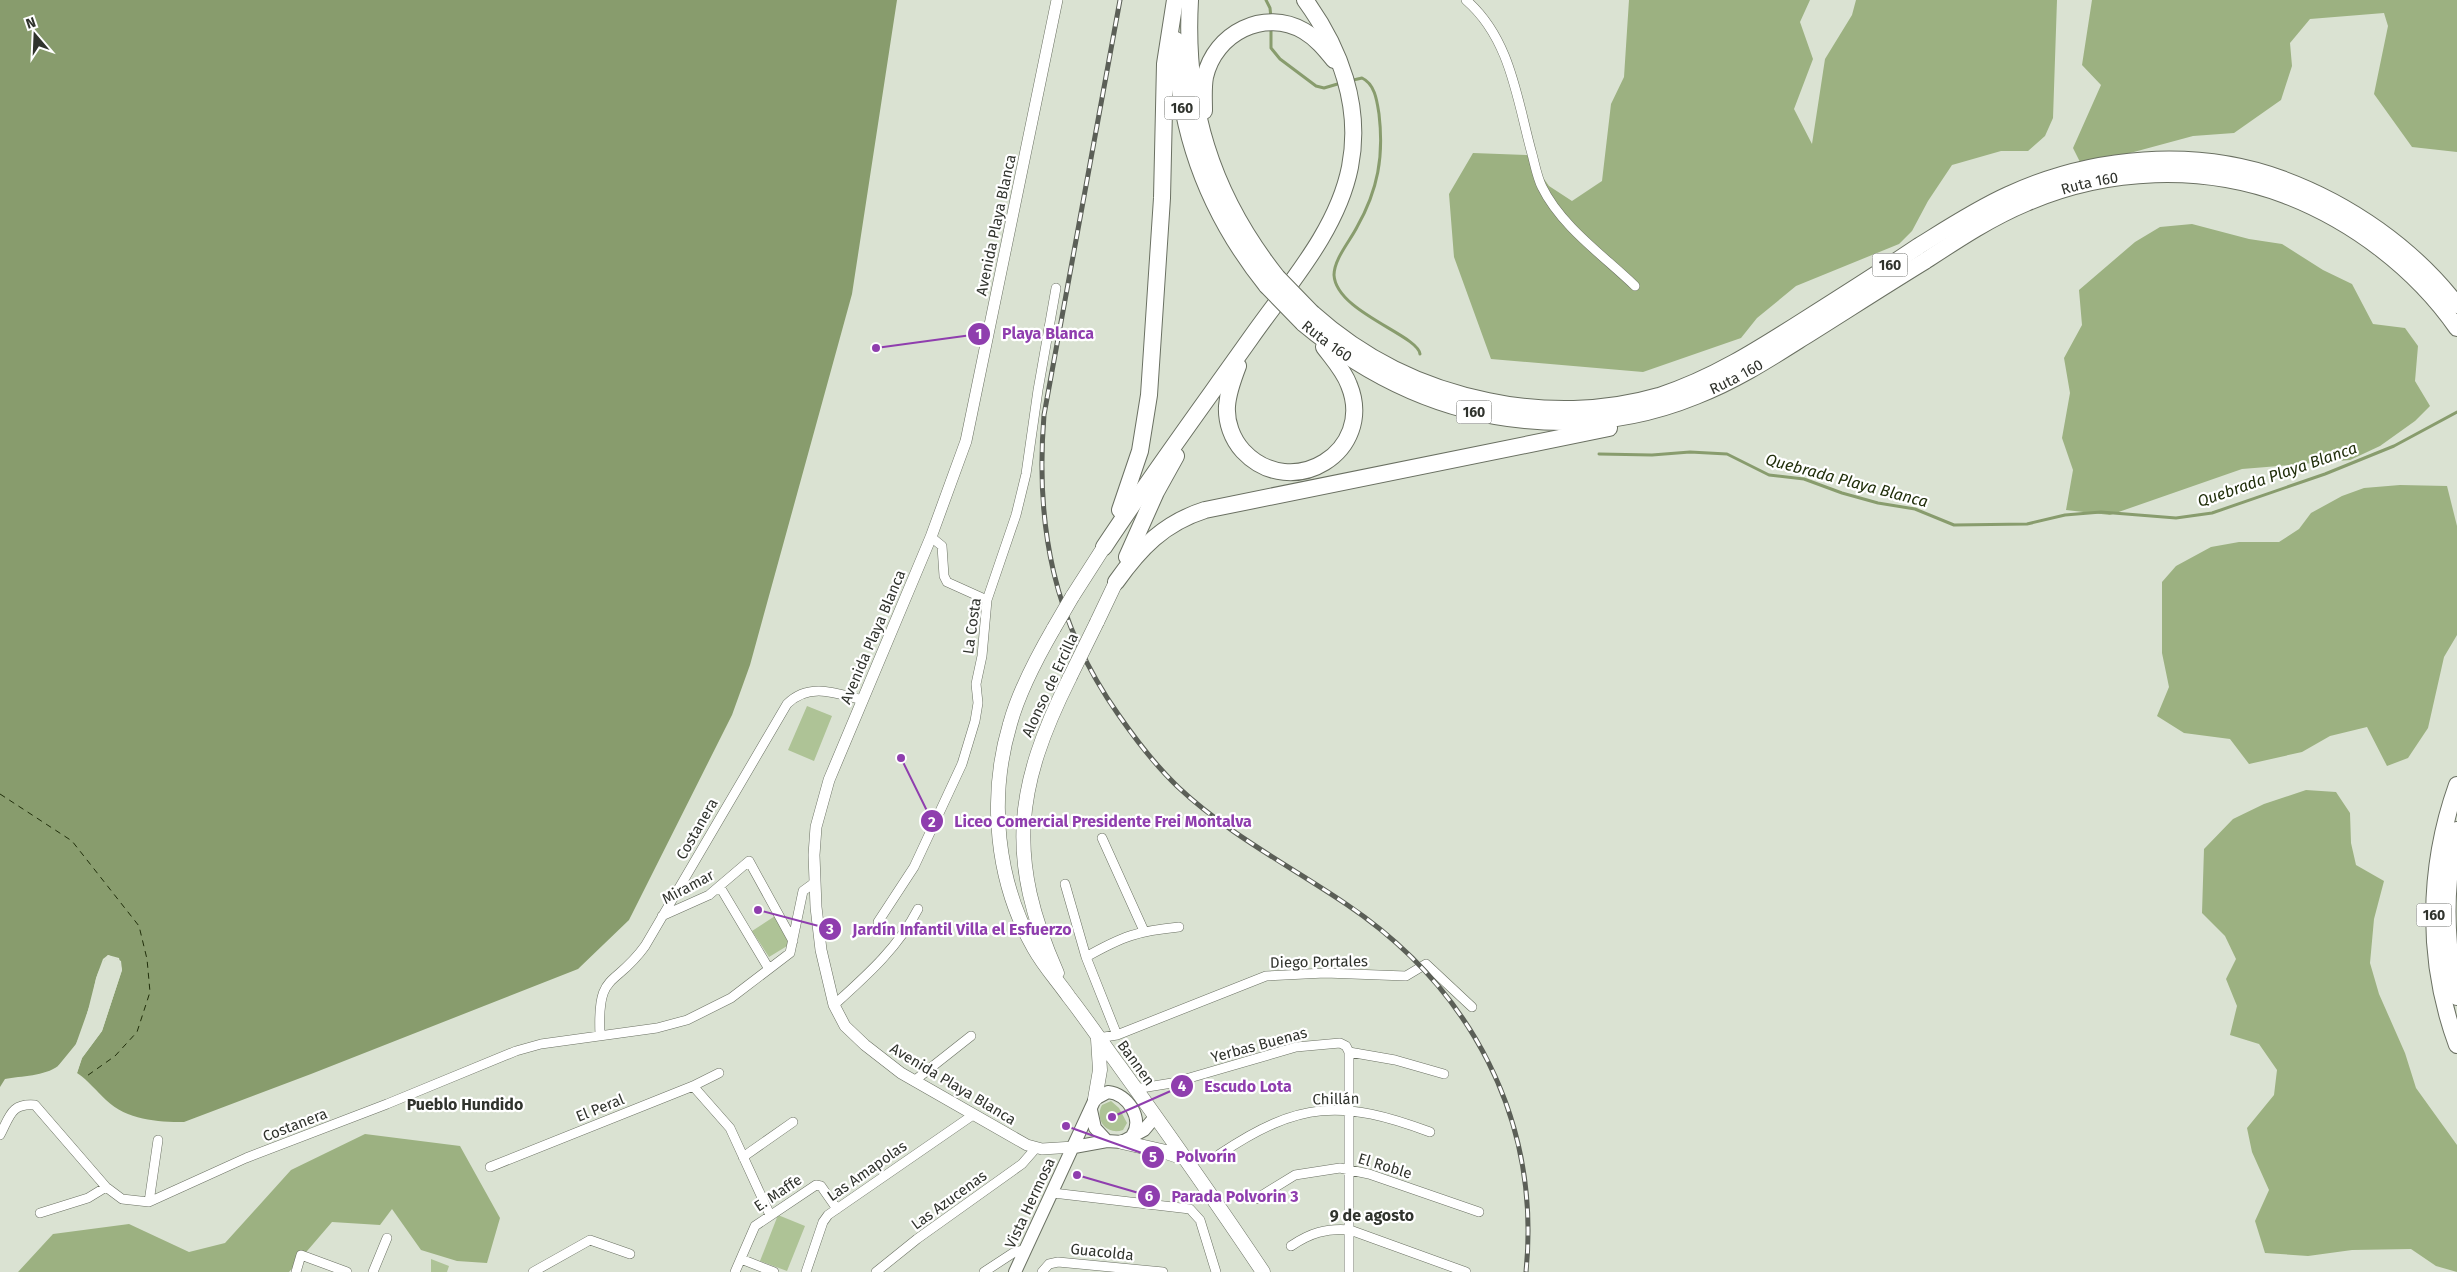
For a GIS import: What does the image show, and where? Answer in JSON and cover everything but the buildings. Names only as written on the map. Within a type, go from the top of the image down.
[{"type":"highway","name":"Ruta 160","points":[[1176,0],[1177,71],[1182,107],[1193,152],[1208,192],[1224,224],[1244,256],[1272,281],[1344,355],[1396,385],[1433,401],[1471,412],[1512,419],[1576,422],[1615,418],[1667,407],[1707,392],[1747,372],[1969,233],[2012,209],[2069,188],[2112,178],[2144,174],[2180,174],[2224,178],[2266,188],[2311,206],[2353,230],[2399,264],[2432,296],[2457,328]]},
{"type":"highway","points":[[1104,546],[1133,475],[1147,414],[1162,198],[1165,64],[1176,0]]},
{"type":"highway","name":"Ruta 160","points":[[1190,0],[1190,75],[1197,118],[1209,158],[1225,196],[1272,281]]},
{"type":"highway","points":[[1104,546],[1155,471],[1316,246],[1342,194],[1350,167],[1353,138],[1352,109],[1339,56],[1330,37],[1305,0]]},
{"type":"highway","points":[[1209,158],[1204,114],[1206,75],[1218,50],[1228,38],[1242,29],[1258,23],[1275,22],[1303,30],[1327,51],[1346,80]]},
{"type":"highway","name":"Ruta 160","points":[[1308,318],[1381,362],[1419,380],[1457,394],[1497,403],[1535,408],[1574,409],[1619,405],[1667,393],[1727,367],[1958,222],[2010,194],[2056,176],[2100,166],[2170,160],[2199,161],[2249,169],[2289,181],[2324,197],[2359,217],[2396,244],[2433,277],[2457,305]]},
{"type":"highway","points":[[1245,345],[1231,386],[1227,405],[1229,424],[1236,441],[1255,462],[1272,470],[1290,473],[1314,468],[1334,456],[1346,440],[1352,426],[1354,403],[1350,385],[1308,318]]},
{"type":"highway","points":[[1116,582],[1136,555],[1154,537],[1173,523],[1199,512],[1606,429],[1635,421],[1667,407]]},
{"type":"highway","points":[[1116,582],[1156,492],[1197,414]]},
{"type":"highway","name":"160","points":[[2457,785],[2440,843],[2434,918],[2439,978],[2457,1045]]},
{"type":"highway","name":"160","points":[[2457,830],[2450,871],[2447,913],[2450,957],[2457,997]]},
{"type":"main road","name":"Alonso de Ercilla","points":[[1069,996],[1040,960],[1018,916],[1004,868],[998,816],[999,778],[1010,724],[1022,690],[1054,628],[1104,546]]},
{"type":"main road","name":"Alonso de Ercilla","points":[[1069,996],[1048,953],[1032,903],[1025,869],[1023,835],[1026,800],[1036,756],[1045,729],[1116,582]]},
{"type":"main road","name":"Bannen","points":[[1069,996],[1263,1272]]},
{"type":"main road","points":[[1098,1038],[1100,1070],[1093,1104],[1095,1128],[1108,1141]]},
{"type":"main road","points":[[1093,1104],[1111,1092],[1135,1089]]},
{"type":"main road","points":[[1111,1092],[1123,1098],[1134,1112],[1136,1126],[1127,1139]]},
{"type":"main road","name":"Vista Hermosa","points":[[1015,1272],[1093,1104]]},
{"type":"main road","points":[[1127,1139],[1144,1130],[1155,1116]]},
{"type":"main road","points":[[1127,1139],[1184,1158]]},
{"type":"main road","name":"Vista Hermosa","points":[[1074,1148],[1127,1139]]},
{"type":"street","name":"Avenida Playa Blanca","points":[[1056,0],[974,408],[958,467],[822,801],[814,844],[814,883],[818,931],[834,1005],[841,1020],[856,1037],[881,1059],[914,1081],[1036,1148],[1074,1148]]},
{"type":"street","points":[[1466,0],[1489,25],[1515,80],[1538,176],[1549,201],[1573,228],[1635,286]]},
{"type":"street","name":"La Costa","points":[[878,922],[914,866],[962,764],[978,707],[976,684],[982,656],[987,600],[1016,515],[1024,481],[1056,288]]},
{"type":"street","points":[[931,537],[942,546],[944,573],[947,582],[987,600]]},
{"type":"street","name":"Costanera","points":[[600,1035],[599,1007],[604,989],[613,977],[640,954],[787,704],[796,696],[813,690],[827,691],[862,700]]},
{"type":"street","points":[[1102,838],[1144,931]]},
{"type":"street","name":"Miramar","points":[[662,916],[709,895],[749,861],[793,942]]},
{"type":"street","name":"Costanera","points":[[149,1202],[246,1158],[387,1104],[516,1051],[600,1035],[657,1028],[687,1020],[731,998],[790,953],[803,891],[814,883]]},
{"type":"street","points":[[1065,884],[1086,957],[1117,1035]]},
{"type":"street","points":[[720,887],[769,969]]},
{"type":"street","points":[[834,1005],[893,948],[918,909]]},
{"type":"street","points":[[1086,957],[1118,939],[1144,931],[1179,927]]},
{"type":"street","name":"Diego Portales","points":[[1098,1038],[1117,1035],[1266,976],[1287,974],[1325,972],[1406,976],[1426,964],[1472,1007]]},
{"type":"street","points":[[914,1081],[971,1036]]},
{"type":"street","name":"Yerbas Buenas","points":[[1135,1089],[1172,1083],[1296,1047],[1340,1043],[1346,1046],[1349,1052],[1396,1060],[1444,1074]]},
{"type":"street","points":[[1349,1052],[1349,1272]]},
{"type":"street","name":"El Peral","points":[[490,1167],[693,1086],[719,1073]]},
{"type":"street","points":[[693,1086],[724,1120],[770,1215]]},
{"type":"street","points":[[0,1135],[14,1108],[24,1104],[35,1106],[106,1186],[122,1199],[149,1202],[158,1140]]},
{"type":"street","name":"Chillán","points":[[1220,1154],[1255,1132],[1283,1119],[1317,1111],[1349,1110],[1386,1116],[1430,1132]]},
{"type":"street","name":"Las Amapolas","points":[[806,1272],[823,1222],[837,1209],[973,1115]]},
{"type":"street","points":[[743,1157],[793,1122]]},
{"type":"street","name":"Las Azucenas","points":[[876,1272],[918,1239],[1022,1164],[1036,1148]]},
{"type":"street","name":"El Roble","points":[[1256,1199],[1295,1175],[1331,1169],[1350,1169],[1479,1212]]},
{"type":"street","name":"E. Maffe","points":[[740,1259],[753,1228],[817,1184],[821,1186],[837,1209]]},
{"type":"street","points":[[40,1213],[88,1198],[106,1186]]},
{"type":"street","points":[[1053,1193],[1194,1211],[1200,1220],[1216,1272]]},
{"type":"street","points":[[1291,1246],[1314,1233],[1330,1230],[1350,1230],[1466,1272]]},
{"type":"street","points":[[373,1272],[387,1238]]},
{"type":"street","points":[[533,1272],[590,1240],[630,1254]]},
{"type":"street","points":[[984,1272],[1013,1253],[1026,1249]]},
{"type":"street","points":[[296,1272],[301,1255],[347,1272]]},
{"type":"street","points":[[735,1272],[740,1259],[774,1272]]},
{"type":"street","name":"Guacolda","points":[[1042,1272],[1049,1264],[1058,1262],[1163,1272]]},
{"type":"shaded area","points":[[0,0],[897,0],[852,294],[750,665],[732,715],[629,920],[578,969],[184,1122],[153,1120],[123,1112],[114,1107],[77,1073],[82,1058],[102,1031],[122,970],[121,961],[108,955],[97,976],[79,1038],[66,1058],[58,1066],[46,1072],[5,1079],[0,1087]]},
{"type":"shaded area","points":[[1629,0],[1810,0],[1800,22],[1813,59],[1794,109],[1812,144],[1825,59],[1852,15],[1856,0],[2057,0],[2053,118],[2045,136],[2028,151],[2001,151],[1952,165],[1928,201],[1912,231],[1899,244],[1796,286],[1757,318],[1741,338],[1643,372],[1491,359],[1454,257],[1449,194],[1473,153],[1527,155],[1549,186],[1572,201],[1602,181],[1611,104],[1624,77]]},
{"type":"shaded area","points":[[2092,0],[2457,0],[2457,152],[2412,147],[2374,94],[2388,26],[2384,13],[2310,19],[2290,43],[2292,66],[2281,100],[2234,133],[2193,136],[2082,166],[2073,148],[2101,85],[2082,65]]},
{"type":"shaded area","points":[[2192,224],[2249,239],[2282,244],[2323,270],[2352,284],[2373,324],[2405,328],[2418,346],[2415,381],[2430,406],[2415,421],[2380,446],[2350,460],[2242,469],[2110,515],[2066,510],[2073,470],[2062,438],[2070,393],[2064,358],[2082,325],[2079,290],[2135,242],[2160,227]]},
{"type":"shaded area","points":[[2400,485],[2447,486],[2457,526],[2457,635],[2444,657],[2428,728],[2408,758],[2387,766],[2367,727],[2330,736],[2302,752],[2249,764],[2230,739],[2184,733],[2157,716],[2169,687],[2162,653],[2162,582],[2176,566],[2211,547],[2239,542],[2279,542],[2299,529],[2311,513],[2342,496],[2364,488]]},
{"type":"shaded area","points":[[807,706],[832,716],[814,761],[788,750]]},
{"type":"shaded area","points":[[2306,790],[2336,792],[2350,813],[2351,843],[2356,865],[2384,881],[2374,919],[2370,963],[2379,994],[2405,1053],[2416,1088],[2457,1145],[2457,1272],[2436,1266],[2411,1249],[2352,1250],[2308,1256],[2265,1253],[2255,1221],[2269,1190],[2252,1152],[2247,1128],[2274,1095],[2277,1070],[2259,1044],[2230,1035],[2237,1006],[2226,979],[2236,959],[2225,936],[2202,913],[2204,849],[2233,819],[2264,804]]},
{"type":"shaded area","points":[[775,916],[792,943],[769,957],[752,931]]},
{"type":"shaded area","points":[[1111,1101],[1119,1108],[1127,1123],[1123,1130],[1112,1131],[1107,1129],[1101,1121],[1100,1111],[1102,1105]]},
{"type":"shaded area","points":[[365,1134],[460,1146],[500,1218],[487,1263],[457,1261],[421,1250],[392,1209],[380,1225],[332,1222],[289,1272],[18,1272],[53,1234],[129,1224],[189,1252],[225,1243],[291,1170]]},
{"type":"shaded area","points":[[778,1215],[805,1226],[787,1271],[760,1261]]},
{"type":"shaded area","points":[[431,1259],[449,1266],[447,1272],[431,1272]]},
{"type":"pier","points":[[108,955],[119,958],[122,970],[102,1031],[82,1058],[77,1073],[75,1072],[77,1062],[100,1030],[120,969],[118,960],[111,957],[105,960],[98,979],[95,1000],[78,1045],[61,1067],[58,1066],[76,1044],[92,999],[96,978],[103,959]]},
{"type":"waterway","name":"Quebrada Playa Blanca","points":[[1266,0],[1270,8],[1271,18]]},
{"type":"waterway","name":"Quebrada Playa Blanca","points":[[1271,27],[1271,48],[1280,59],[1316,86],[1324,88],[1341,83]]},
{"type":"waterway","name":"Quebrada Playa Blanca","points":[[1349,81],[1362,78],[1370,84],[1375,93],[1380,129],[1380,158],[1375,186],[1370,200],[1357,227],[1339,256],[1334,275],[1338,288],[1348,300],[1406,339],[1416,347],[1420,354]]},
{"type":"waterway","name":"Quebrada Playa Blanca","points":[[1599,454],[1652,455],[1690,452],[1727,454],[1769,475],[1804,479],[1842,493],[1878,503],[1915,509],[1954,525],[2027,524],[2065,515],[2101,512],[2176,518],[2212,513],[2325,474],[2394,446],[2457,412]]},
{"type":"ferry route","points":[[0,794],[72,841],[139,926],[147,959],[150,992],[137,1032],[115,1056],[84,1078]]},
{"type":"railway","points":[[1120,0],[1044,415],[1043,496],[1054,572],[1064,609],[1078,644],[1096,680],[1132,733],[1170,779],[1217,820],[1346,904],[1390,938],[1429,976],[1462,1017],[1488,1062],[1509,1111],[1522,1162],[1528,1216],[1526,1272]]},
{"type":"place","name":"Playa Blanca","points":[[876,348]]},
{"type":"place","name":"Liceo Comercial Presidente Frei Montalva","points":[[901,758]]},
{"type":"place","name":"Jardín Infantil Villa el Esfuerzo","points":[[758,910]]},
{"type":"place","name":"Escudo Lota","points":[[1112,1117]]},
{"type":"place","name":"Polvorín","points":[[1066,1126]]},
{"type":"place","name":"Parada Polvorin 3","points":[[1077,1175]]},
{"type":"district","name":"Pueblo Hundido","points":[[465,1104]]},
{"type":"district","name":"9 de agosto","points":[[1372,1215]]}]
